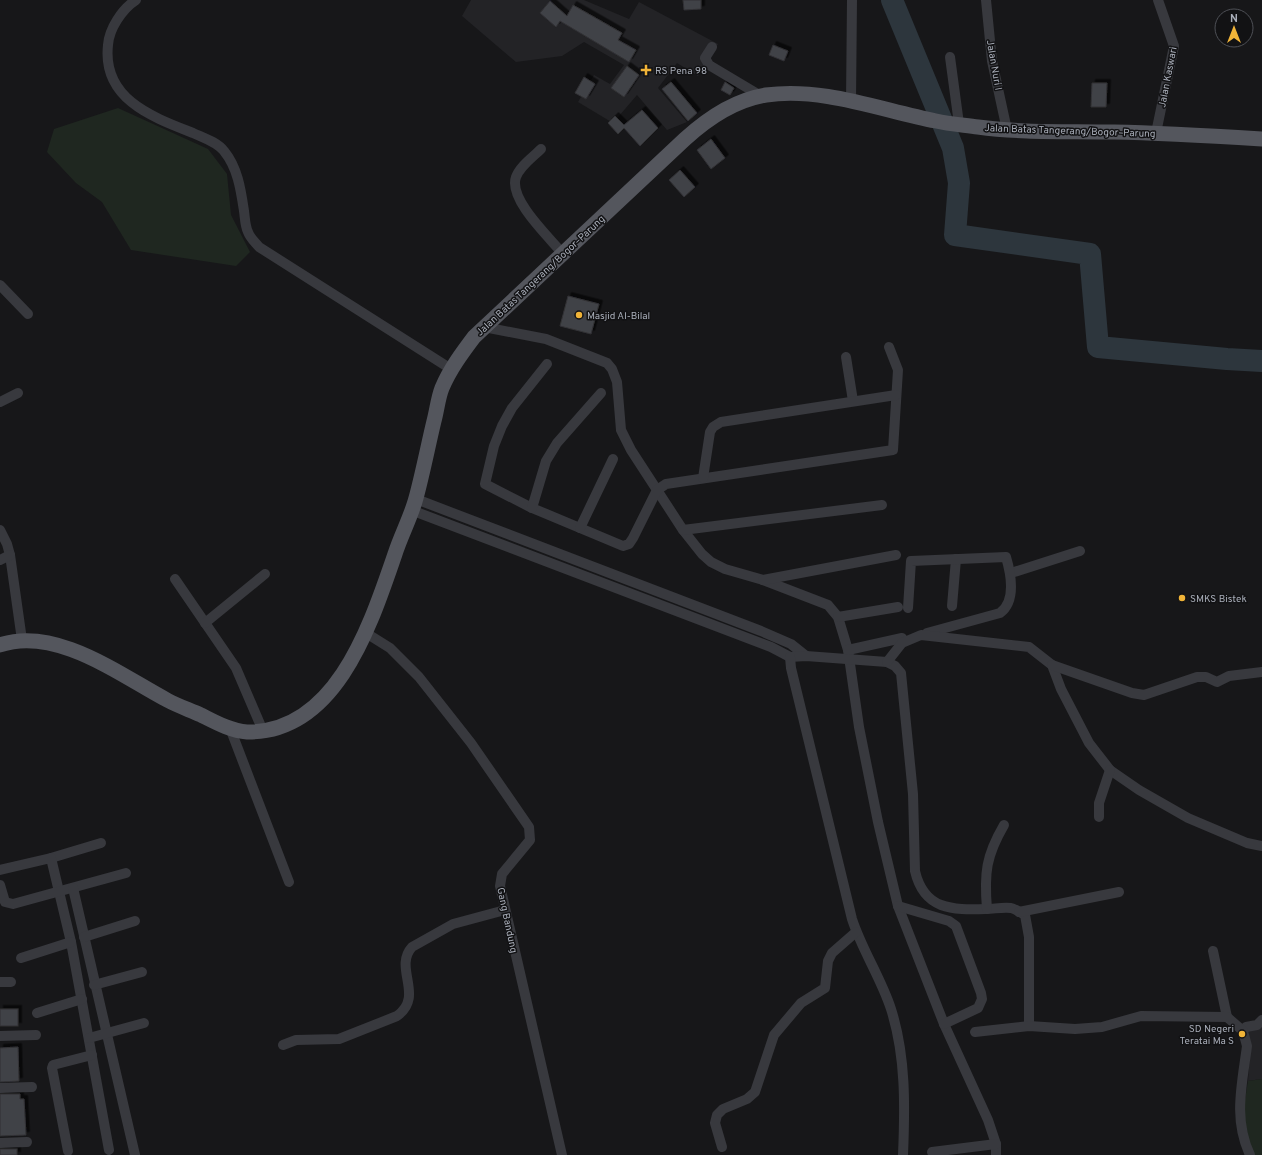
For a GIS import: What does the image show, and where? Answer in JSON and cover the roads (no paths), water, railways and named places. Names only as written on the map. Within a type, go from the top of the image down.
[{"type":"main road","name":"Jalan Batas Tangerang/Bogor–Parung","points":[[0,645],[22,640],[58,646],[114,670],[167,700],[242,732],[263,731],[285,726],[300,718],[324,697],[347,668],[374,616],[414,505],[441,390],[451,369],[474,337],[707,120],[745,100],[761,96],[802,94],[851,101],[937,121],[1007,130],[1156,132],[1262,139]]},
{"type":"street","points":[[136,0],[112,28],[108,39],[107,52],[114,83],[121,93],[134,105],[146,113],[212,141],[224,150],[232,162],[240,188],[248,233],[259,247],[451,369]]},
{"type":"street","points":[[851,101],[852,0]]},
{"type":"street","name":"Jalan Nuri I","points":[[986,0],[992,61],[1007,130]]},
{"type":"street","name":"Jalan Kaswari","points":[[1156,132],[1174,46],[1158,0]]},
{"type":"street","points":[[712,46],[705,58],[709,65],[761,96]]},
{"type":"street","points":[[950,57],[959,124]]},
{"type":"street","points":[[541,149],[519,171],[516,177],[514,189],[520,202],[563,254]]},
{"type":"street","points":[[0,284],[28,314]]},
{"type":"street","points":[[484,327],[546,339],[607,363],[612,369],[617,382],[621,430],[631,450],[683,530],[711,562],[828,605],[838,617],[848,655],[870,785],[898,906],[944,1024],[988,1120],[996,1144],[996,1155]]},
{"type":"street","points":[[547,364],[512,408],[502,426],[485,484],[489,488],[532,508],[623,546],[629,544],[657,490],[666,484],[893,450],[898,370],[889,347]]},
{"type":"street","points":[[846,357],[853,402]]},
{"type":"street","points":[[0,402],[18,393]]},
{"type":"street","points":[[532,508],[546,461],[557,443],[601,393]]},
{"type":"street","points":[[704,478],[710,432],[713,427],[721,422],[896,395]]},
{"type":"street","points":[[580,528],[613,459]]},
{"type":"street","points":[[414,505],[761,631],[791,644],[806,656]]},
{"type":"street","points":[[414,505],[771,647],[790,657],[848,655],[887,662],[895,666],[901,673],[913,794],[915,871],[920,888],[930,899],[946,907],[957,909],[987,909],[1004,907],[1025,915],[1028,928],[1029,1026]]},
{"type":"street","points":[[683,530],[882,505]]},
{"type":"street","points":[[0,530],[7,544],[10,555],[22,640]]},
{"type":"street","points":[[1011,573],[1080,550]]},
{"type":"street","points":[[0,560],[10,555]]},
{"type":"street","points":[[763,580],[896,555]]},
{"type":"street","points":[[838,617],[903,607],[911,561],[1006,557],[1011,573],[1009,602],[1006,608],[1000,613],[921,634],[902,643],[887,662]]},
{"type":"street","points":[[952,606],[956,559]]},
{"type":"street","points":[[205,623],[265,574]]},
{"type":"street","points":[[175,579],[236,668],[263,731]]},
{"type":"street","name":"Gang Bandung","points":[[366,633],[390,648],[419,677],[471,743],[529,827],[530,840],[502,874],[500,880],[505,910],[562,1155]]},
{"type":"street","points":[[921,634],[1029,647],[1052,666],[1132,693],[1144,695],[1192,678],[1206,677],[1217,682],[1229,676],[1262,672]]},
{"type":"street","points":[[848,655],[902,638]]},
{"type":"street","points":[[790,657],[791,668],[856,932],[878,976],[891,1010],[898,1038],[902,1065],[903,1155]]},
{"type":"street","points":[[1052,666],[1061,689],[1089,743],[1110,770],[1139,790],[1188,818],[1247,843],[1262,846]]},
{"type":"street","points":[[230,728],[289,882]]},
{"type":"street","points":[[1099,817],[1099,803],[1110,770]]},
{"type":"street","points":[[987,909],[985,880],[989,860],[992,846],[1004,825]]},
{"type":"street","points":[[0,870],[51,858],[101,843]]},
{"type":"street","points":[[51,858],[71,942],[109,1150]]},
{"type":"street","points":[[0,885],[5,902],[9,904],[60,892],[126,873]]},
{"type":"street","points":[[73,888],[94,985],[135,1155]]},
{"type":"street","points":[[1019,912],[1119,892]]},
{"type":"street","points":[[898,906],[948,921],[956,926],[982,999],[978,1008],[944,1024]]},
{"type":"street","points":[[283,1045],[296,1040],[339,1039],[397,1016],[405,1010],[410,998],[406,964],[407,952],[412,947],[453,924],[505,910]]},
{"type":"street","points":[[84,937],[135,921]]},
{"type":"street","points":[[722,1147],[715,1123],[717,1115],[722,1109],[748,1099],[755,1092],[774,1035],[801,1003],[825,988],[828,961],[832,953],[856,932]]},
{"type":"street","points":[[21,958],[71,942]]},
{"type":"street","points":[[1213,951],[1227,1017],[1243,1031],[1247,1046],[1239,1113],[1242,1134],[1250,1155]]},
{"type":"street","points":[[94,985],[142,972]]},
{"type":"street","points":[[0,982],[11,982]]},
{"type":"street","points":[[37,1013],[82,999]]},
{"type":"street","points":[[975,1032],[1029,1026],[1075,1029],[1102,1027],[1141,1016],[1227,1017]]},
{"type":"street","points":[[1243,1031],[1246,1027],[1257,1025],[1262,1020]]},
{"type":"street","points":[[89,1038],[144,1023]]},
{"type":"street","points":[[0,1036],[36,1035]]},
{"type":"street","points":[[68,1151],[52,1068],[53,1065],[92,1055]]},
{"type":"street","points":[[0,1088],[32,1087]]},
{"type":"street","points":[[0,1143],[27,1142]]},
{"type":"street","points":[[932,1152],[996,1144]]},
{"type":"waterway","points":[[892,0],[953,148],[959,183],[955,235],[1090,254],[1098,347],[1262,361]]},
{"type":"place","name":"RS Pena 98","points":[[646,70]]},
{"type":"place","name":"Masjid Al-Bilal","points":[[579,315]]},
{"type":"place","name":"SMKS Bistek","points":[[1182,598]]},
{"type":"place","name":"SD Negeri Teratai Ma S","points":[[1242,1034]]}]
